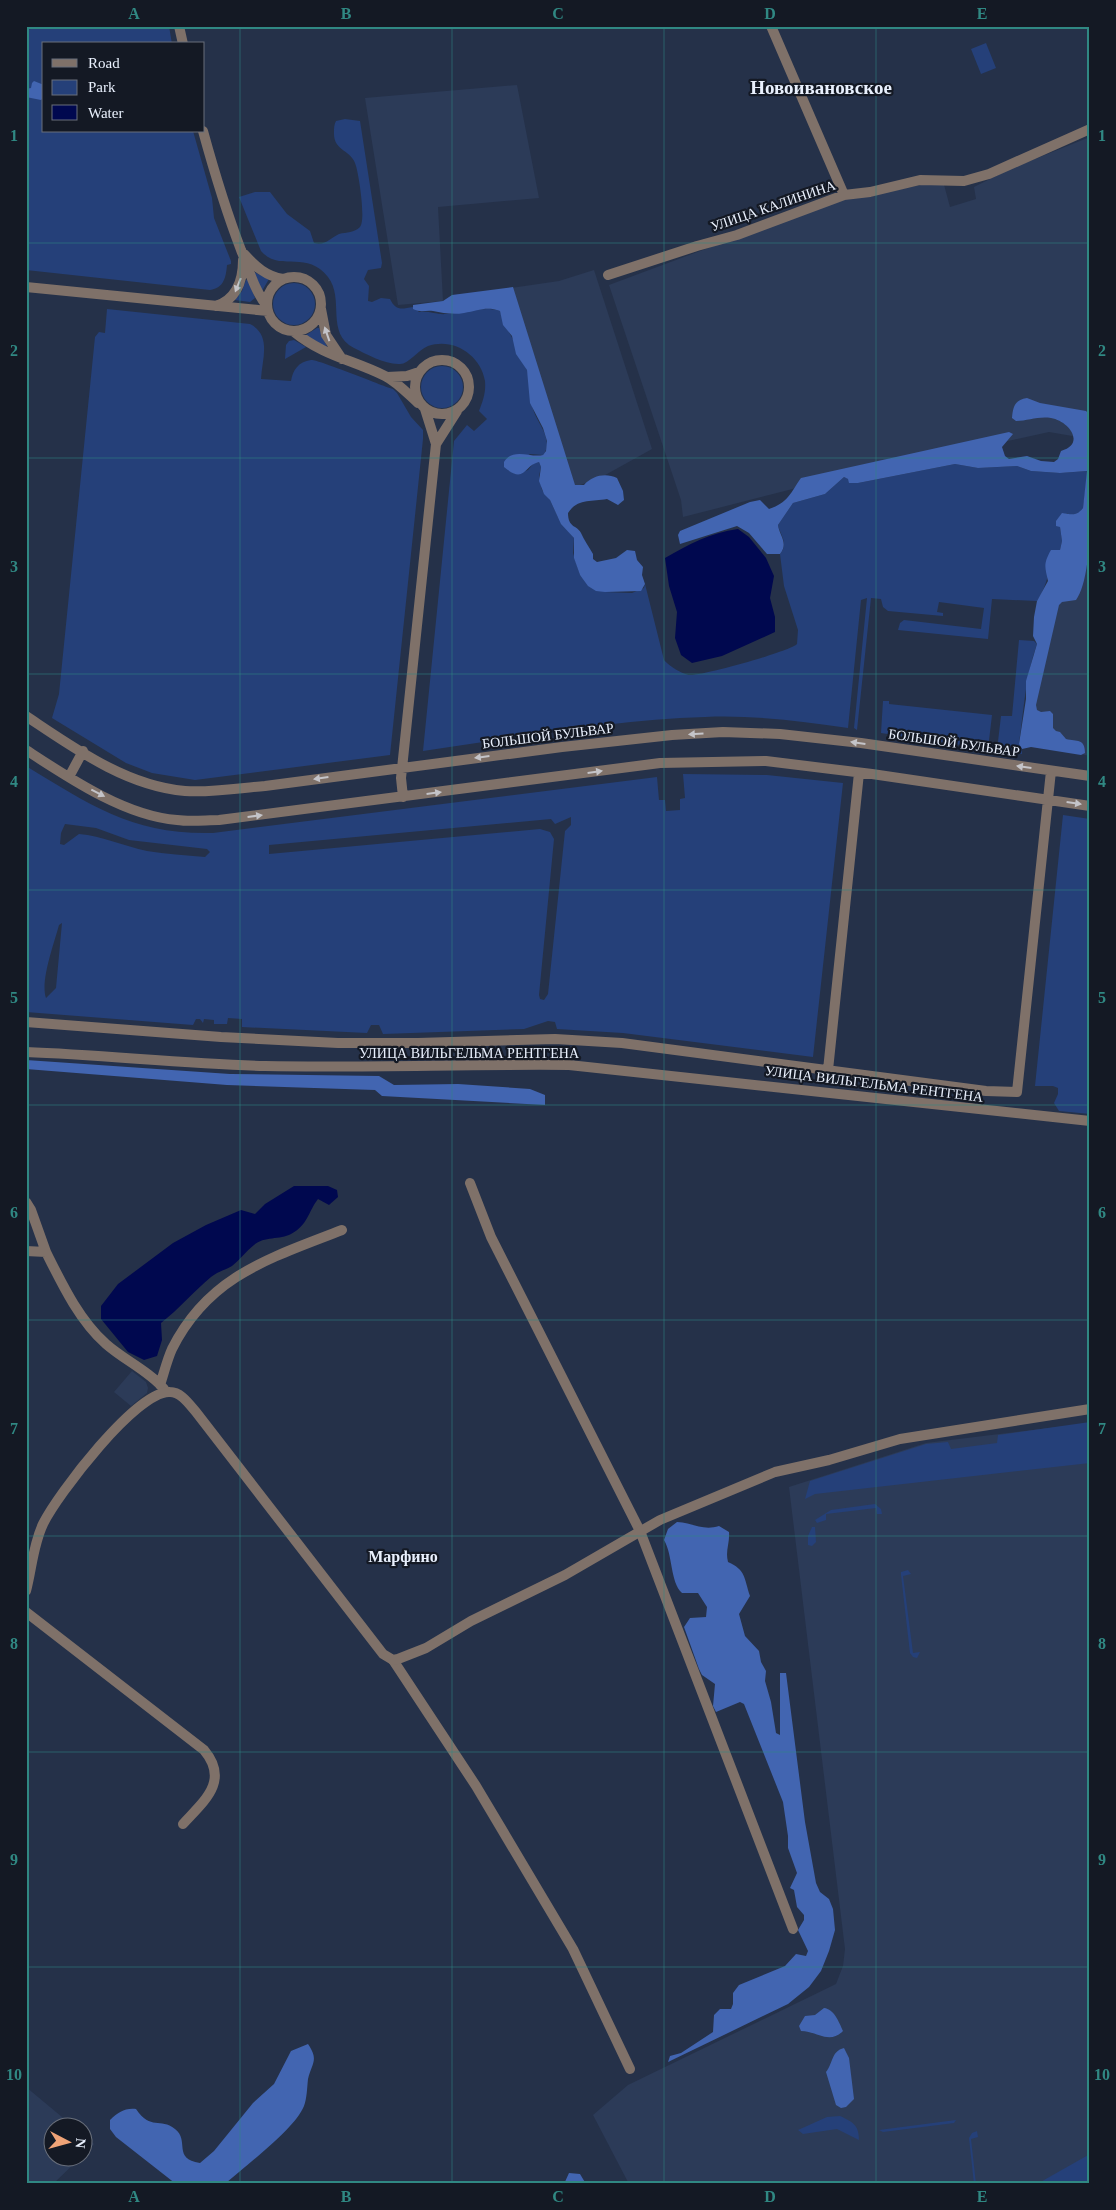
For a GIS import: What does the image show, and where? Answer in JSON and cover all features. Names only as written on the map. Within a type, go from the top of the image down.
[{"type":"street","points":[[179,26],[183,42]]},
{"type":"street","points":[[771,26],[844,195]]},
{"type":"street","name":"УЛИЦА КАЛИНИНА","points":[[608,275],[737,235],[844,195],[870,192],[920,180],[953,181],[973,179],[989,174],[1090,129]]},
{"type":"street","points":[[203,132],[214,173],[242,252],[259,296],[267,308],[270,317],[279,326],[292,331],[306,342],[342,360],[387,377],[422,406],[440,415],[457,411]]},
{"type":"street","points":[[242,252],[267,274],[283,279]]},
{"type":"street","points":[[215,306],[225,302],[238,289],[242,275],[242,252]]},
{"type":"street","points":[[267,308],[269,293],[277,282],[296,277],[309,281],[318,292],[326,336],[342,360]]},
{"type":"street","points":[[26,287],[215,306],[267,308]]},
{"type":"street","points":[[292,331],[306,328],[312,324],[320,312],[321,304]]},
{"type":"street","points":[[403,797],[402,767],[436,444],[414,388],[419,372],[424,366],[439,360],[448,360],[462,368],[469,382],[469,391],[467,398],[436,444]]},
{"type":"street","points":[[387,377],[407,376],[419,372]]},
{"type":"street","name":"БОЛЬШОЙ БУЛЬВАР","points":[[26,716],[111,768],[157,786],[186,791],[265,786],[402,767],[663,736],[724,732],[780,734],[1090,776]]},
{"type":"street","points":[[26,750],[97,794],[140,812],[177,820],[219,820],[660,763],[696,761],[766,761],[1090,806]]},
{"type":"street","points":[[69,777],[83,752]]},
{"type":"street","points":[[1047,800],[1051,771]]},
{"type":"street","points":[[828,1070],[859,773]]},
{"type":"street","name":"УЛИЦА ВИЛЬГЕЛЬМА РЕНТГЕНА","points":[[26,1022],[221,1037],[362,1043],[566,1039],[632,1044],[986,1091],[1017,1092],[1047,800]]},
{"type":"street","name":"УЛИЦА ВИЛЬГЕЛЬМА РЕНТГЕНА","points":[[26,1052],[263,1066],[579,1065],[1090,1122]]},
{"type":"street","points":[[470,1183],[491,1237],[640,1531],[793,1929]]},
{"type":"street","points":[[26,1202],[31,1210],[46,1252],[66,1291],[87,1323],[106,1344],[163,1388],[178,1394],[190,1406],[324,1575],[383,1654],[393,1660],[476,1786],[568,1941],[630,2069]]},
{"type":"street","points":[[26,1590],[36,1540],[49,1512],[88,1459],[107,1438],[146,1401],[163,1388],[172,1350],[188,1322],[210,1296],[240,1274],[271,1258],[342,1230]]},
{"type":"street","points":[[26,1250],[46,1252]]},
{"type":"street","points":[[393,1660],[403,1658],[426,1648],[471,1620],[565,1575],[640,1531],[679,1512],[775,1472],[829,1460],[900,1439],[1090,1409]]},
{"type":"street","points":[[26,1612],[204,1750],[209,1756],[215,1774],[214,1785],[210,1795],[183,1824]]},
{"type":"shaded area","points":[[34,81],[42,84],[41,100],[26,97],[26,89],[31,88]]},
{"type":"shaded area","points":[[517,85],[539,198],[438,207],[443,301],[398,305],[365,98]]},
{"type":"shaded area","points":[[1090,137],[1090,439],[1049,432],[828,480],[683,517],[681,500],[609,285],[834,201],[943,181],[950,207],[976,199],[974,187],[1010,169]]},
{"type":"shaded area","points":[[594,270],[652,449],[598,479],[571,488],[511,288],[559,281]]},
{"type":"shaded area","points":[[513,287],[575,485],[584,485],[595,477],[608,476],[617,478],[623,491],[624,500],[618,505],[607,499],[576,505],[568,513],[569,521],[579,530],[593,554],[593,559],[597,562],[616,558],[627,550],[635,551],[637,560],[643,567],[642,575],[645,584],[641,591],[605,592],[596,591],[588,586],[580,575],[574,558],[574,538],[561,524],[550,500],[544,494],[539,481],[541,467],[539,462],[520,474],[511,472],[504,467],[504,462],[512,455],[543,455],[546,451],[547,441],[543,428],[530,403],[527,370],[516,354],[512,336],[503,325],[500,311],[486,309],[452,314],[413,309],[413,305],[443,301],[452,295]]},
{"type":"shaded area","points":[[1027,398],[1040,403],[1086,411],[1090,415],[1091,512],[1087,565],[1083,586],[1076,600],[1062,602],[1059,605],[1036,705],[1037,710],[1041,712],[1050,711],[1053,714],[1053,728],[1056,731],[1060,732],[1066,739],[1077,741],[1084,745],[1085,753],[1081,755],[1031,747],[1022,749],[1019,744],[1026,699],[1026,681],[1037,644],[1033,636],[1037,601],[1048,581],[1047,559],[1051,550],[1060,550],[1062,541],[1060,527],[1056,526],[1056,521],[1062,513],[1076,514],[1083,508],[1087,471],[1060,473],[1031,471],[1017,466],[978,468],[955,464],[858,483],[849,483],[848,479],[844,477],[825,494],[793,503],[778,525],[784,543],[780,554],[767,554],[749,533],[737,526],[680,544],[678,535],[680,531],[750,502],[760,500],[769,509],[781,504],[801,478],[1009,432],[1013,434],[1002,447],[1005,456],[1009,459],[1027,456],[1041,461],[1054,462],[1058,459],[1061,451],[1073,443],[1072,433],[1064,423],[1051,418],[1016,421],[1012,418],[1015,404]]},
{"type":"shaded area","points":[[1090,520],[1090,756],[1024,743],[1057,596]]},
{"type":"shaded area","points":[[26,1060],[230,1074],[379,1076],[394,1085],[458,1084],[530,1089],[545,1095],[545,1105],[382,1096],[375,1090],[227,1085],[26,1069]]},
{"type":"shaded area","points":[[132,1371],[146,1382],[148,1388],[147,1393],[131,1406],[114,1392]]},
{"type":"shaded area","points":[[1090,1423],[1090,2184],[629,2184],[593,2115],[628,2085],[836,1984],[843,1966],[845,1949],[789,1487],[926,1443]]},
{"type":"shaded area","points":[[677,1522],[708,1528],[719,1526],[729,1532],[728,1562],[741,1572],[750,1596],[739,1614],[745,1636],[759,1651],[761,1662],[766,1671],[765,1681],[771,1702],[776,1733],[780,1735],[780,1673],[786,1673],[805,1822],[816,1883],[820,1892],[829,1899],[833,1909],[835,1930],[821,1971],[809,1987],[788,2004],[668,2062],[670,2056],[681,2053],[713,2032],[714,2015],[720,2009],[731,2009],[733,1993],[739,1985],[785,1966],[796,1954],[806,1956],[808,1951],[798,1930],[804,1920],[804,1915],[797,1907],[794,1890],[790,1888],[797,1873],[788,1848],[783,1802],[744,1704],[740,1702],[716,1712],[713,1706],[715,1684],[702,1675],[684,1627],[690,1618],[706,1617],[707,1607],[698,1593],[682,1593],[675,1582],[669,1553],[664,1540],[668,1529]]},
{"type":"shaded area","points":[[824,2008],[833,2013],[843,2031],[833,2037],[828,2037],[801,2031],[799,2026],[805,2016],[815,2015]]},
{"type":"shaded area","points":[[308,2044],[313,2054],[314,2062],[308,2079],[305,2103],[299,2115],[280,2136],[225,2184],[176,2184],[116,2137],[110,2129],[110,2120],[116,2115],[125,2110],[136,2109],[146,2120],[165,2124],[175,2129],[181,2138],[186,2158],[200,2163],[214,2151],[253,2103],[274,2084],[291,2051]]},
{"type":"shaded area","points":[[844,2048],[849,2058],[854,2099],[846,2107],[841,2108],[836,2105],[826,2072],[834,2055]]},
{"type":"shaded area","points":[[26,2087],[63,2118],[42,2118],[42,2168],[70,2168],[53,2184],[26,2184]]},
{"type":"shaded area","points":[[569,2173],[580,2174],[586,2184],[564,2184]]},
{"type":"green space","points":[[45,26],[169,26],[172,42],[42,42],[42,132],[193,132],[212,198],[214,218],[231,261],[231,264],[227,265],[223,281],[218,287],[210,290],[26,270],[26,30]]},
{"type":"green space","points":[[986,43],[996,68],[981,74],[971,49]]},
{"type":"green space","points":[[345,119],[360,121],[382,263],[381,268],[368,270],[364,279],[369,286],[368,301],[372,302],[381,298],[390,299],[394,306],[399,308],[413,307],[419,312],[440,314],[487,309],[500,311],[524,362],[528,375],[532,407],[547,444],[543,455],[530,454],[508,470],[515,474],[528,470],[534,463],[539,462],[542,490],[550,500],[558,517],[574,538],[573,553],[580,575],[605,592],[632,593],[644,588],[645,584],[664,660],[672,667],[687,675],[698,674],[764,657],[797,644],[798,630],[784,586],[780,554],[784,543],[778,525],[793,503],[825,494],[844,477],[858,483],[955,464],[978,468],[1017,466],[1031,471],[1060,473],[1088,471],[1083,508],[1080,512],[1070,516],[1067,513],[1060,527],[1062,541],[1060,550],[1055,550],[1046,583],[1037,601],[992,599],[988,639],[898,630],[900,623],[904,620],[981,629],[984,608],[939,602],[937,612],[943,613],[943,616],[888,611],[883,607],[881,599],[871,598],[857,730],[854,728],[867,598],[861,600],[848,728],[759,718],[669,719],[563,730],[423,751],[454,441],[467,425],[474,431],[487,419],[479,411],[483,400],[485,381],[478,363],[472,356],[456,346],[437,344],[428,346],[407,362],[394,364],[370,356],[345,342],[340,334],[335,295],[328,277],[311,264],[276,260],[268,257],[261,251],[239,197],[255,192],[270,192],[287,214],[310,231],[314,243],[325,243],[339,234],[358,229],[362,223],[362,207],[356,166],[351,156],[339,147],[334,139],[336,121]]},
{"type":"green space","points":[[254,272],[269,279],[262,291]]},
{"type":"green space","points":[[246,280],[248,280],[255,298],[250,302],[235,300],[242,291]]},
{"type":"green space","points":[[294,283],[309,289],[315,304],[309,319],[294,325],[279,319],[273,304],[279,289]]},
{"type":"green space","points":[[107,309],[250,324],[261,334],[263,341],[264,356],[261,379],[291,381],[293,373],[299,365],[311,360],[316,361],[393,389],[411,417],[423,430],[390,755],[195,780],[152,773],[126,763],[52,718],[59,694],[95,337],[99,332],[105,333]]},
{"type":"green space","points":[[319,328],[328,349],[306,335]]},
{"type":"green space","points":[[294,340],[306,347],[285,359],[286,345],[289,341]]},
{"type":"green space","points":[[442,366],[457,372],[463,387],[457,402],[442,408],[427,402],[421,387],[427,372]]},
{"type":"green space","points":[[1019,640],[1034,641],[1037,644],[1025,694],[1019,743],[1022,754],[997,750],[1001,716],[1012,716]]},
{"type":"green space","points":[[883,701],[889,701],[889,704],[992,715],[988,749],[881,733]]},
{"type":"green space","points":[[26,766],[93,805],[136,823],[159,829],[213,833],[657,777],[659,800],[665,800],[666,811],[680,810],[680,799],[685,798],[683,774],[767,775],[843,783],[813,1057],[623,1033],[557,1029],[555,1022],[548,1021],[524,1029],[383,1034],[379,1025],[371,1025],[367,1033],[242,1027],[242,1019],[228,1018],[227,1024],[214,1024],[214,1020],[204,1019],[203,1023],[200,1019],[196,1019],[193,1025],[26,1012]],"holes":[[[571,817],[571,825],[565,831],[548,994],[544,1000],[540,999],[539,995],[554,839],[550,832],[540,829],[269,854],[269,845],[551,819],[555,824]],[[65,824],[96,828],[129,840],[207,849],[210,852],[205,857],[154,852],[79,834],[64,845],[60,844],[61,833]],[[62,923],[56,988],[46,998],[46,972],[59,925]]]},
{"type":"green space","points":[[1063,815],[1090,819],[1090,1114],[1059,1111],[1054,1103],[1058,1094],[1058,1088],[1053,1086],[1035,1086]]},
{"type":"green space","points":[[1090,1422],[1090,1463],[815,1494],[805,1499],[810,1481],[926,1444],[948,1442],[951,1449],[997,1443],[998,1435]]},
{"type":"green space","points":[[875,1504],[881,1509],[882,1514],[877,1514],[876,1508],[826,1514],[826,1520],[817,1523],[815,1520],[831,1510]]},
{"type":"green space","points":[[812,1527],[815,1527],[816,1542],[812,1546],[808,1545],[808,1536]]},
{"type":"green space","points":[[908,1570],[911,1574],[903,1576],[913,1653],[920,1652],[917,1658],[913,1657],[910,1653],[901,1575],[901,1572]]},
{"type":"green space","points":[[840,2116],[856,2127],[859,2140],[837,2129],[803,2134],[798,2130],[827,2117]]},
{"type":"green space","points":[[956,2120],[954,2123],[883,2132],[879,2130]]},
{"type":"green space","points":[[977,2131],[978,2137],[971,2139],[976,2184],[974,2184],[969,2138],[972,2133]]},
{"type":"green space","points":[[1090,2154],[1090,2184],[1037,2184]]},
{"type":"water","points":[[738,529],[749,537],[766,558],[774,576],[770,598],[775,617],[775,632],[722,656],[692,663],[681,655],[675,638],[677,612],[669,586],[665,558],[700,540],[718,533]]},
{"type":"water","points":[[294,1186],[328,1186],[337,1190],[338,1197],[329,1205],[318,1199],[301,1227],[297,1230],[287,1236],[258,1242],[232,1266],[205,1282],[161,1323],[162,1340],[157,1356],[144,1360],[128,1352],[101,1319],[101,1306],[118,1284],[173,1243],[206,1225],[241,1210],[255,1214],[265,1204]]},
{"type":"district","name":"Новоивановское","points":[[821,87]]},
{"type":"district","name":"Марфино","points":[[403,1556]]}]
